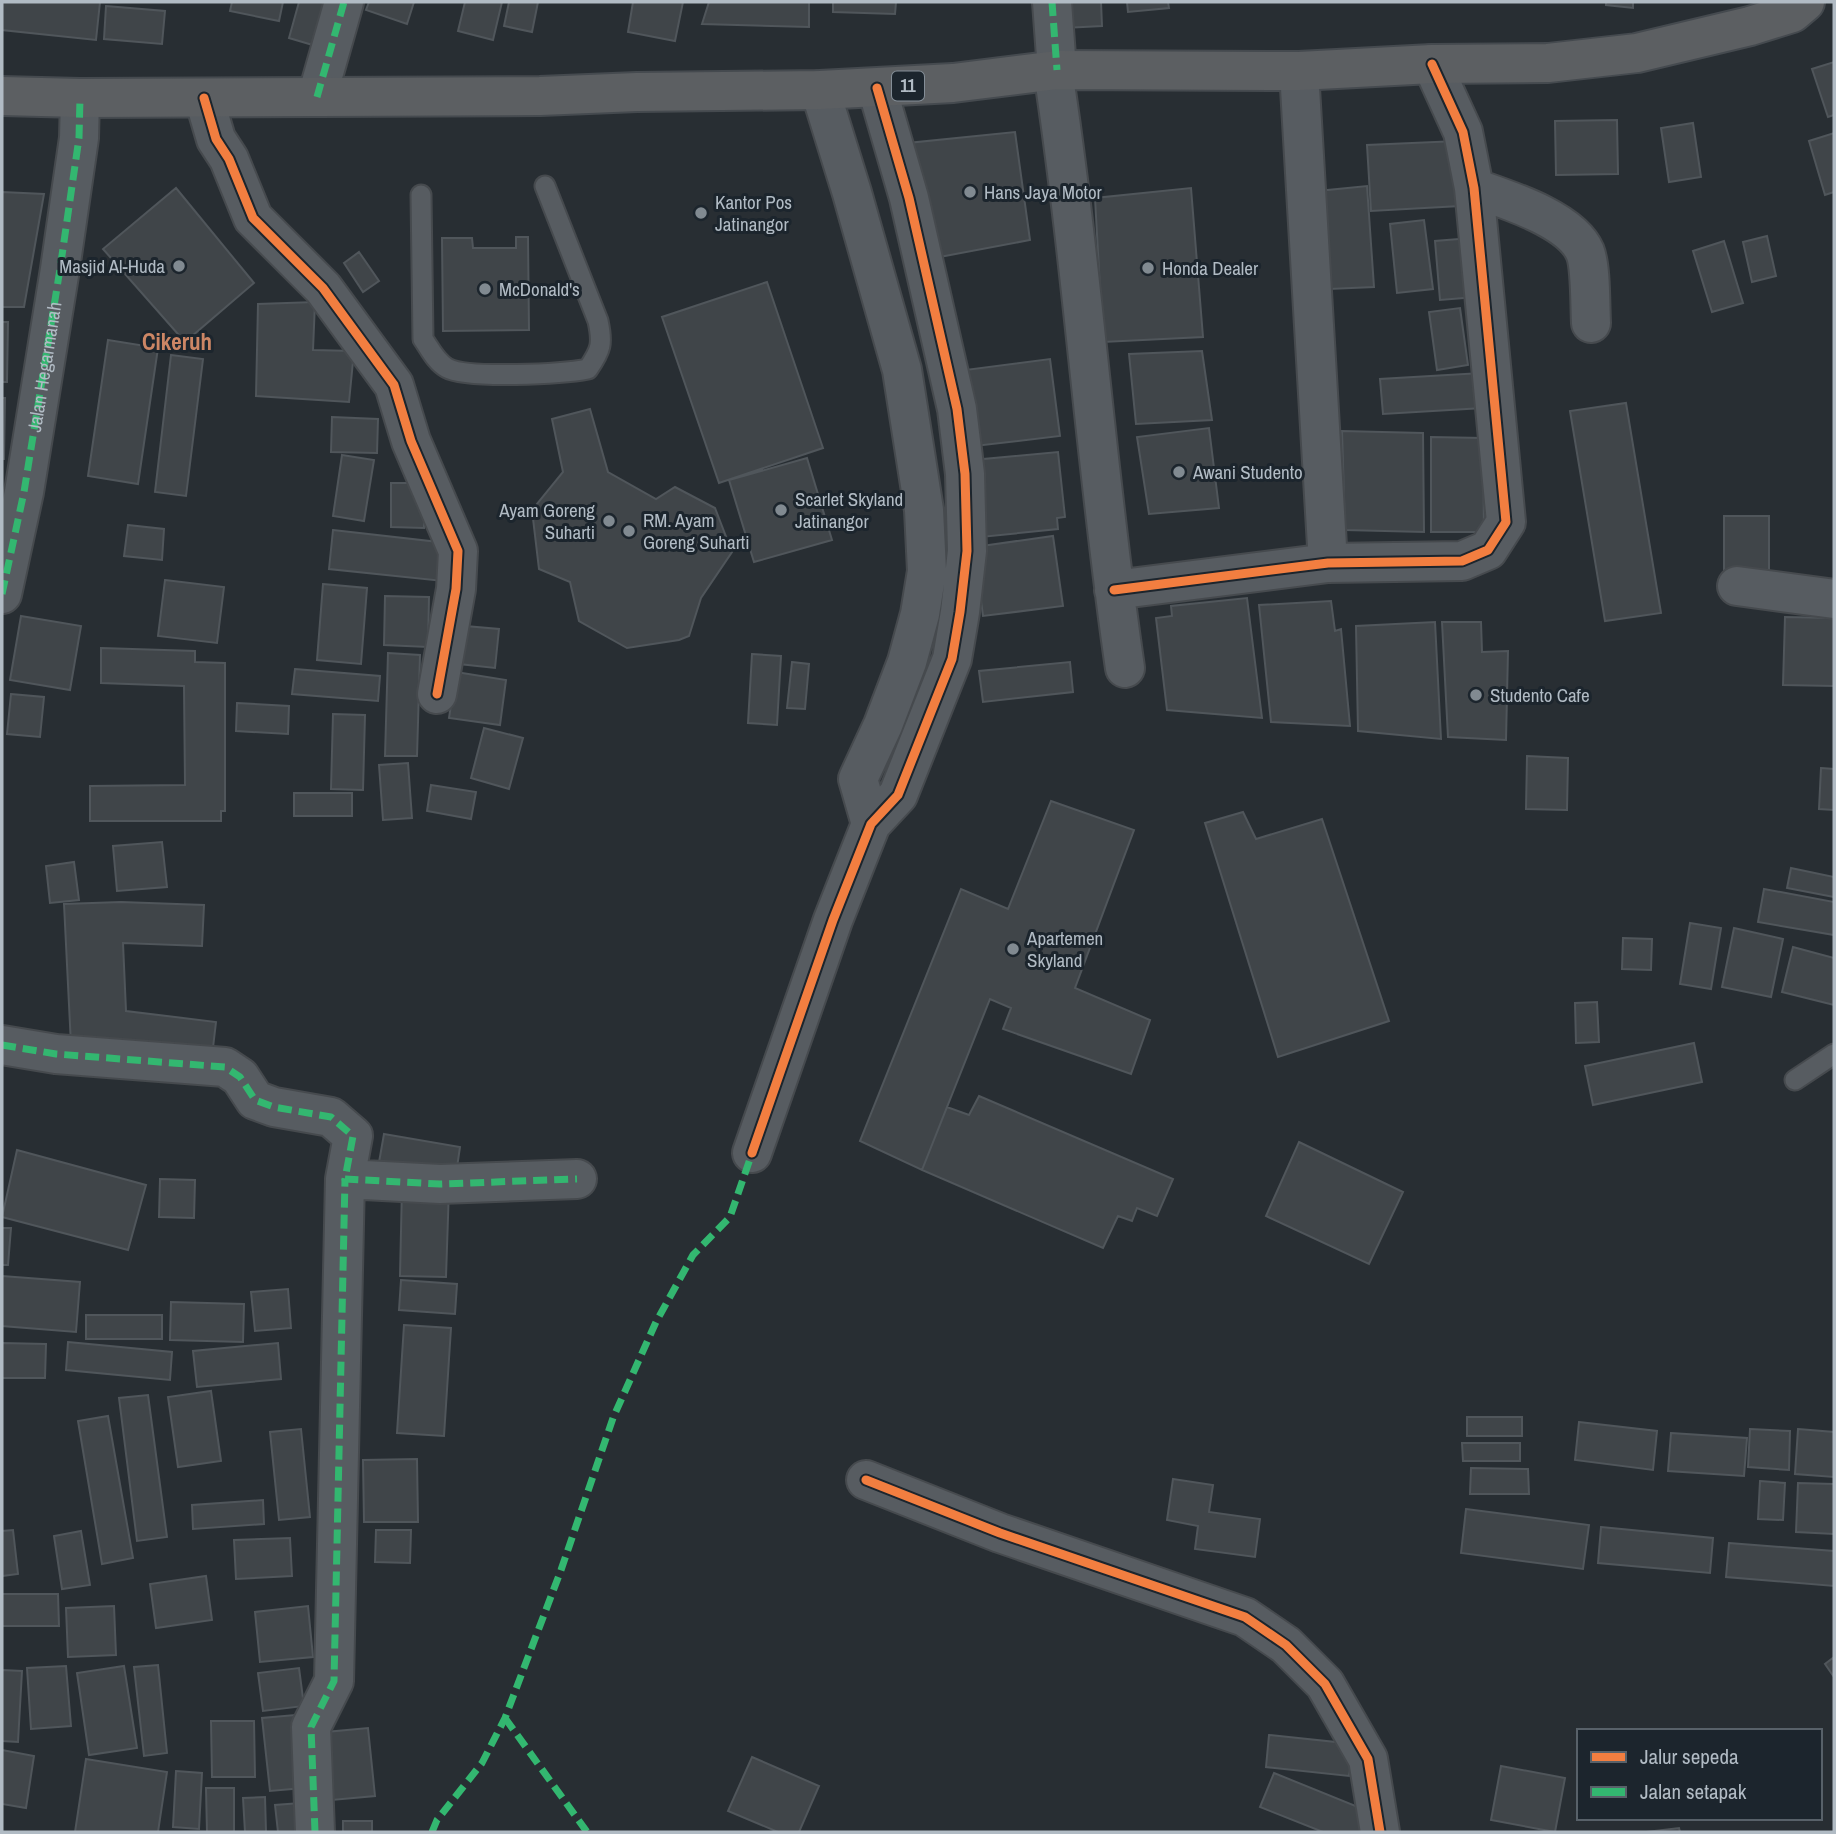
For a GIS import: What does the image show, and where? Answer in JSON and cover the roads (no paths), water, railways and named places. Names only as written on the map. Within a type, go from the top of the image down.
[{"type":"highway","name":"11","points":[[2,96],[540,96],[877,88],[954,83],[1055,70],[1299,71],[1432,64],[1548,63],[1637,53],[1750,26],[1792,13],[1805,2]]},
{"type":"street","points":[[317,97],[344,2]]},
{"type":"street","points":[[1052,2],[1055,70],[1125,668]]},
{"type":"street","points":[[1114,590],[1328,563],[1462,561],[1488,551],[1506,522],[1474,188],[1463,132],[1432,64]]},
{"type":"street","points":[[1299,71],[1328,563]]},
{"type":"street","points":[[752,1153],[833,920],[871,824],[898,795],[952,659],[960,612],[967,551],[965,474],[957,409],[909,198],[877,88]]},
{"type":"street","points":[[820,90],[902,370],[924,510],[927,571],[920,614],[907,662],[883,725],[858,779],[871,824]]},
{"type":"street","name":"Jalan Hegarmanah","points":[[3,580],[24,492],[60,269],[79,138],[80,98]]},
{"type":"street","points":[[204,98],[216,139],[229,159],[254,218],[323,288],[394,385],[411,442],[458,551],[457,589],[437,694]]},
{"type":"street","points":[[1474,188],[1532,209],[1577,238],[1586,254],[1591,323]]},
{"type":"street","points":[[1738,586],[1834,599]]},
{"type":"street","points":[[2,1045],[56,1054],[225,1067],[240,1077],[255,1100],[274,1107],[331,1117],[353,1136],[345,1179],[334,1681],[311,1727],[315,1832]]},
{"type":"street","points":[[345,1179],[440,1184],[577,1179]]},
{"type":"street","points":[[866,1480],[1000,1533],[1245,1617],[1286,1645],[1325,1684],[1368,1759],[1380,1832]]},
{"type":"lane","points":[[422,195],[423,339],[436,358],[446,368],[463,374],[566,373],[588,369],[599,353],[602,338],[598,321],[545,186]]},
{"type":"lane","points":[[1795,1080],[1834,1054]]},
{"type":"place","name":"Hans Jaya Motor","points":[[970,192]]},
{"type":"place","name":"Kantor Pos Jatinangor","points":[[701,213]]},
{"type":"place","name":"Masjid Al-Huda","points":[[179,266]]},
{"type":"place","name":"Honda Dealer","points":[[1148,268]]},
{"type":"place","name":"McDonald's","points":[[485,289]]},
{"type":"place","name":"Awani Studento","points":[[1179,472]]},
{"type":"place","name":"Scarlet Skyland Jatinangor","points":[[781,510]]},
{"type":"place","name":"Ayam Goreng Suharti","points":[[609,521]]},
{"type":"place","name":"RM. Ayam Goreng Suharti","points":[[629,531]]},
{"type":"place","name":"Studento Cafe","points":[[1476,695]]},
{"type":"place","name":"Apartemen Skyland","points":[[1013,949]]},
{"type":"district","name":"Cikeruh","points":[[177,342]]}]
